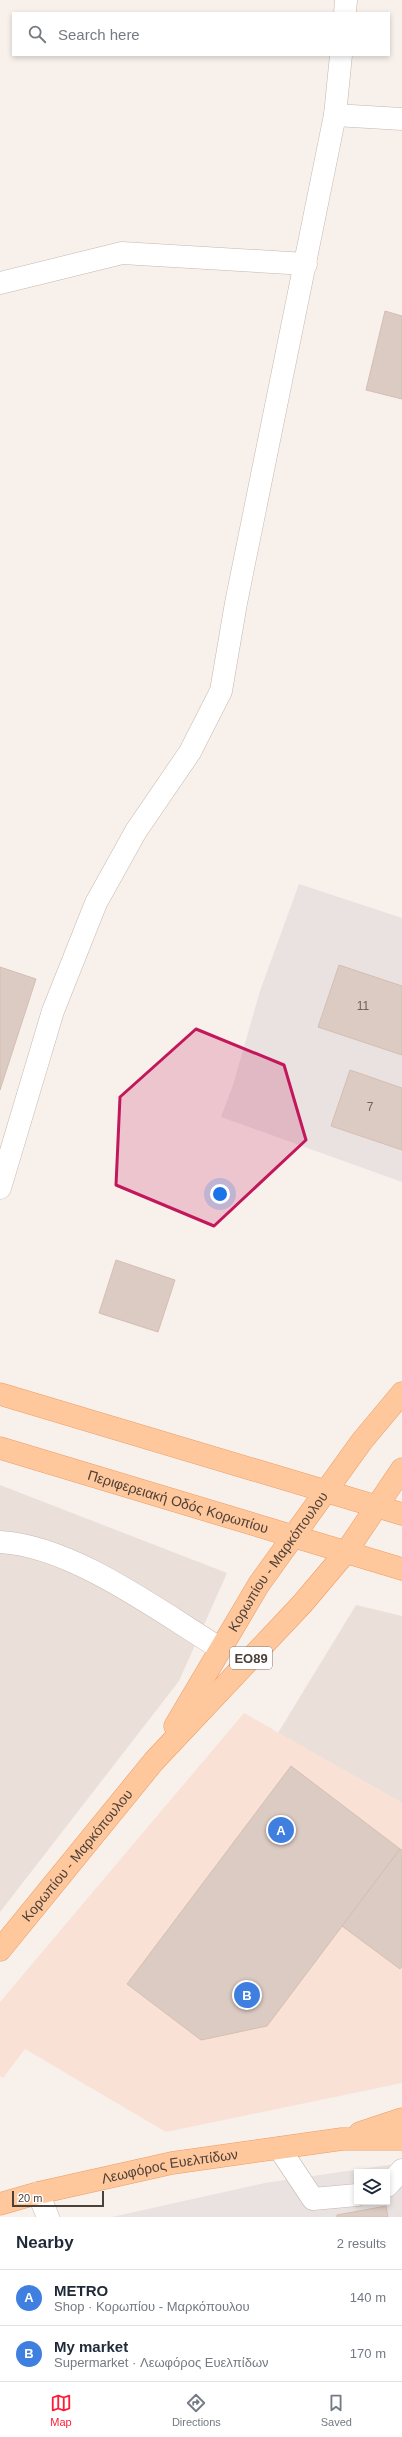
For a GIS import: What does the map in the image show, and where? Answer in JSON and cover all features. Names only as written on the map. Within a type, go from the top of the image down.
[{"type":"main road","name":"Κορωπίου - Μαρκόπουλου","points":[[154,1761],[259,1584],[362,1441],[402,1392]]},
{"type":"main road","points":[[0,1394],[402,1514]]},
{"type":"main road","name":"Περιφερειακή Οδός Κορωπίου","points":[[0,1448],[402,1569]]},
{"type":"main road","name":"Κορωπίου - Μαρκόπουλου","points":[[0,1950],[154,1761],[303,1603],[346,1552],[402,1469]]},
{"type":"main road","name":"Λεωφόρος Ευελπίδων","points":[[342,2139],[402,2119]]},
{"type":"main road","name":"Λεωφόρος Ευελπίδων","points":[[0,2204],[38,2193],[172,2163],[342,2139],[402,2139]]},
{"type":"street","points":[[345,12],[346,0]]},
{"type":"street","points":[[0,1188],[53,1011],[96,903],[136,830],[190,752],[220,690],[236,603],[306,264],[335,115],[341,56]]},
{"type":"street","points":[[335,115],[402,119]]},
{"type":"street","points":[[0,283],[122,252],[306,264]]},
{"type":"street","points":[[0,1542],[23,1543],[72,1562],[115,1584],[220,1649]]},
{"type":"street","points":[[279,2148],[313,2199],[354,2195]]},
{"type":"street","points":[[390,2183],[402,2170]]},
{"type":"street","points":[[38,2193],[48,2217]]},
{"type":"highlighted area","points":[[196,1029],[284,1065],[306,1140],[214,1226],[116,1185],[120,1097]]},
{"type":"shaded area","points":[[299,884],[402,918],[402,1182],[221,1117],[233,1085],[260,991]]},
{"type":"shaded area","points":[[0,1485],[227,1573],[179,1681],[0,1912]]},
{"type":"shaded area","points":[[356,1605],[402,1616],[402,1803],[278,1733]]},
{"type":"shaded area","points":[[244,1713],[402,1803],[402,2083],[166,2132],[25,2049],[3,2078],[0,2076],[0,2002]]},
{"type":"shaded area","points":[[402,2163],[402,2217],[112,2217],[265,2183],[354,2170],[354,2205],[390,2205],[390,2169],[361,2169]]},
{"type":"building","points":[[385,311],[402,316],[402,399],[366,390]]},
{"type":"building","points":[[339,965],[402,986],[402,1055],[318,1027]]},
{"type":"building","points":[[0,967],[36,979],[0,1090]]},
{"type":"building","points":[[350,1070],[402,1088],[402,1150],[331,1126]]},
{"type":"building","points":[[116,1260],[175,1280],[158,1332],[99,1313]]},
{"type":"building","points":[[291,1766],[400,1849],[267,2026],[201,2040],[127,1984]]},
{"type":"building","points":[[400,1849],[402,1850],[402,1966],[400,1969],[342,1926]]},
{"type":"building","points":[[386,2206],[388,2217],[337,2217],[337,2215]]},
{"type":"place","name":"METRO","points":[[281,1830]]},
{"type":"place","name":"My market","points":[[247,1995]]}]
